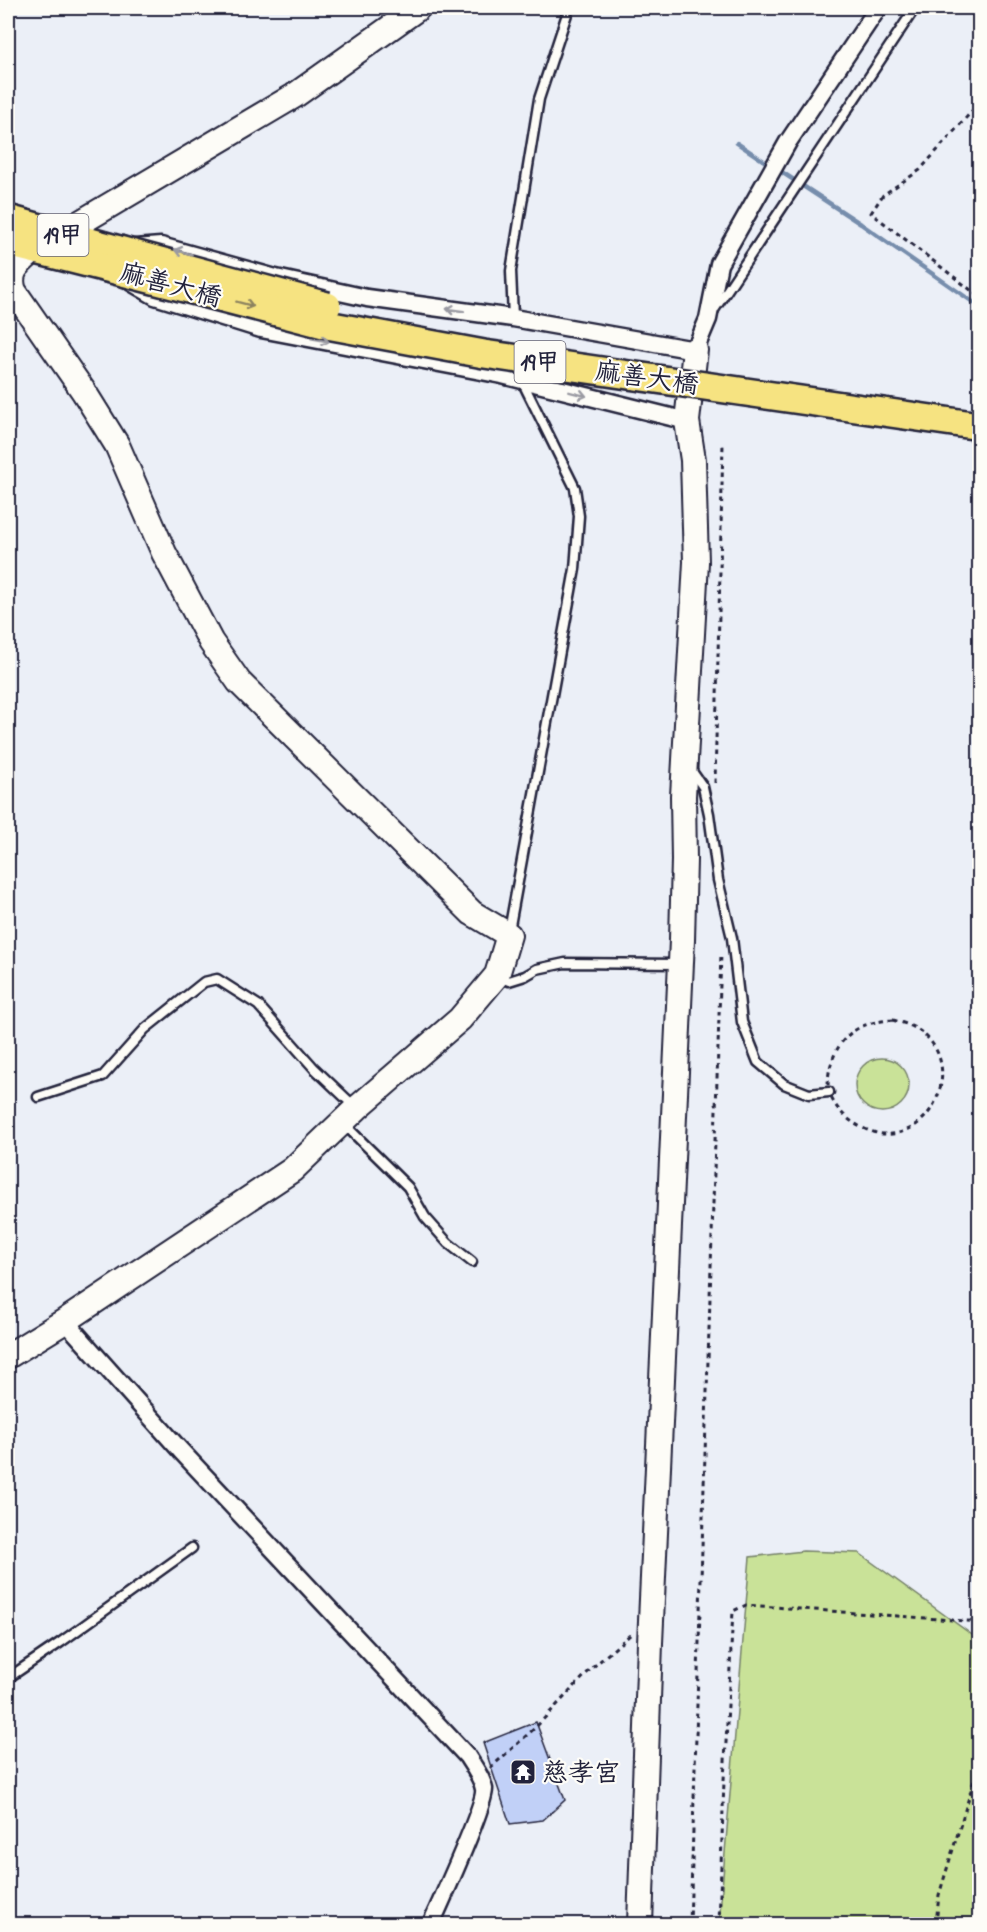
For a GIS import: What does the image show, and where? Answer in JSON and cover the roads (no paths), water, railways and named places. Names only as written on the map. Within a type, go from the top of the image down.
[{"type":"main road","name":"19甲","points":[[8,219],[60,234],[113,259]]},
{"type":"main road","name":"19甲","points":[[8,243],[34,250],[113,259]]},
{"type":"main road","name":"麻善大橋","points":[[113,259],[336,308],[480,335],[980,409]]},
{"type":"main road","name":"麻善大橋","points":[[113,259],[327,325],[450,348],[980,426]]},
{"type":"street","points":[[8,1356],[292,1170],[349,1115],[460,1019],[497,975],[509,935],[472,913],[239,682],[211,642],[164,553],[117,445],[11,282],[17,267],[34,250],[100,213],[294,96],[418,8]]},
{"type":"street","points":[[640,1924],[684,860],[683,795],[696,562],[693,460],[687,421],[695,350],[708,320],[719,264],[788,142],[878,8]]},
{"type":"street","points":[[113,259],[162,246],[276,278],[367,298],[513,318],[695,350]]},
{"type":"street","points":[[113,259],[155,296],[261,329],[521,380],[687,421]]},
{"type":"street","points":[[64,1321],[467,1756],[480,1777],[485,1791],[478,1814],[431,1924]]},
{"type":"lane","points":[[513,318],[511,271],[539,99],[569,8]]},
{"type":"lane","points":[[708,320],[915,8]]},
{"type":"lane","points":[[509,935],[575,569],[579,516],[575,488],[521,380]]},
{"type":"lane","points":[[685,762],[703,787],[718,880],[732,938],[742,1022],[758,1062],[784,1084],[809,1094],[829,1092]]},
{"type":"lane","points":[[497,975],[509,981],[537,969],[565,963],[680,964]]},
{"type":"lane","points":[[38,1097],[103,1076],[145,1029],[204,982],[217,980],[258,1005],[314,1068],[408,1187],[425,1217],[448,1243],[472,1262]]},
{"type":"lane","points":[[8,1678],[192,1548]]},
{"type":"waterway","points":[[737,143],[770,165]]},
{"type":"waterway","points":[[777,169],[980,307]]},
{"type":"place","name":"慈孝宮","points":[[523,1772]]}]
